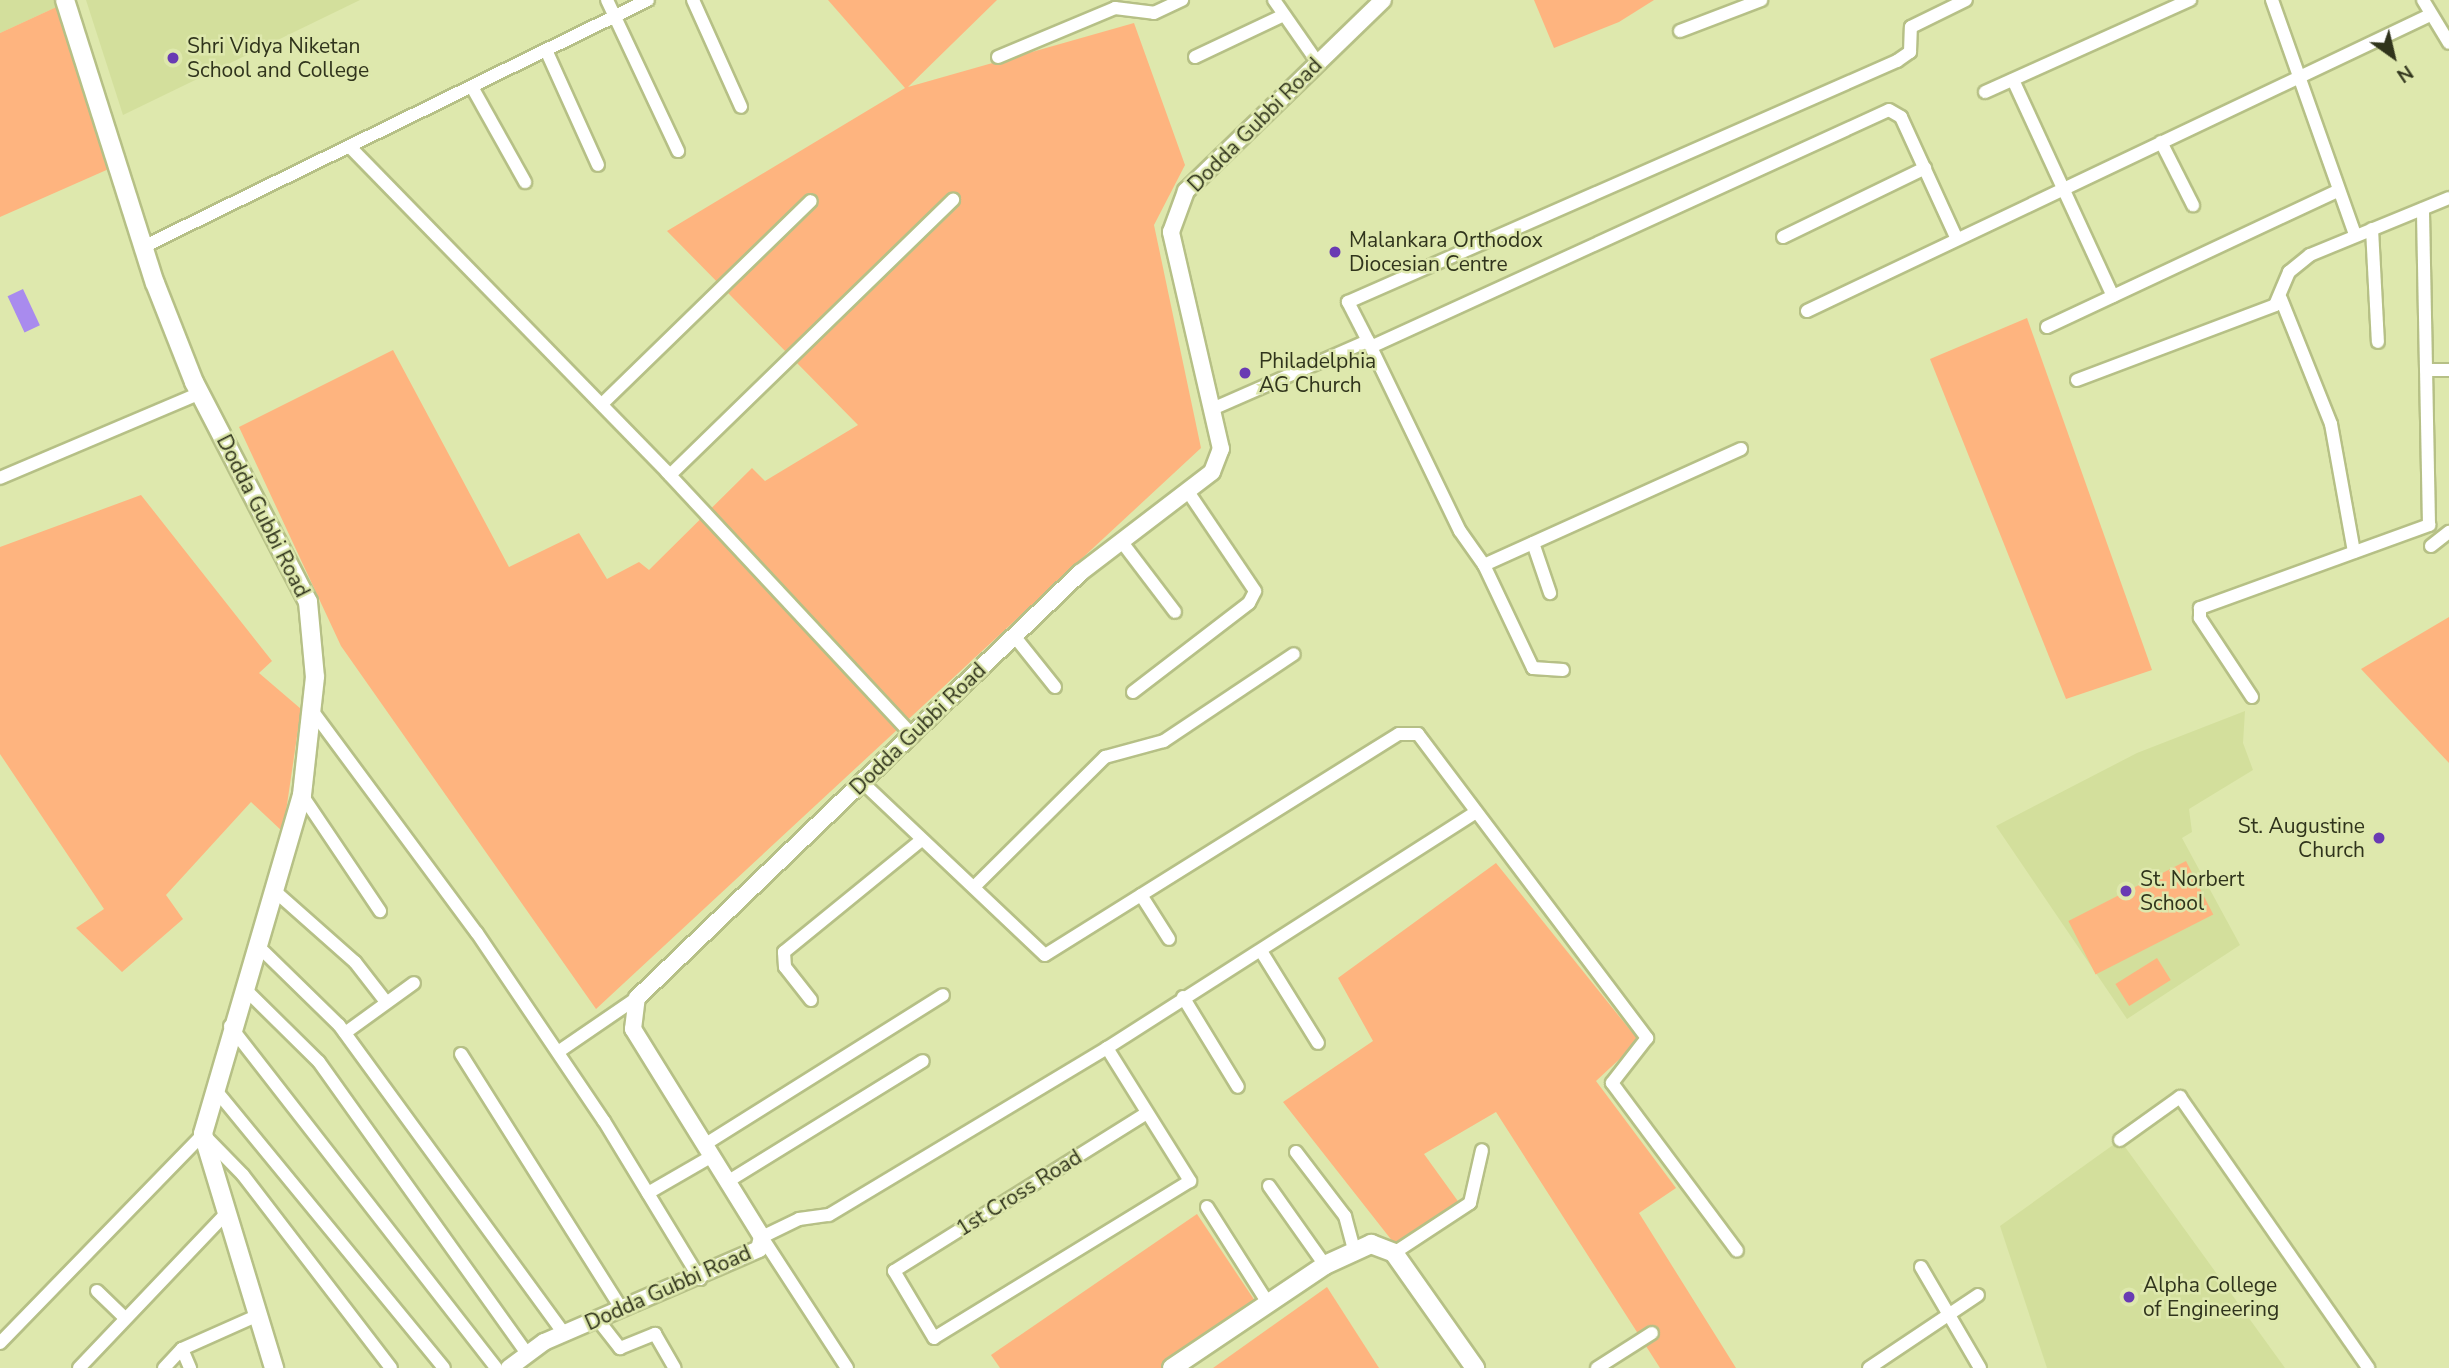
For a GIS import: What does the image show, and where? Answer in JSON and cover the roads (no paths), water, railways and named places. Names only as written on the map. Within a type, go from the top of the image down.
[{"type":"main road","name":"Dodda Gubbi Road","points":[[65,0],[144,247],[200,393],[308,603],[315,677],[302,795],[277,892],[230,1025],[203,1133],[254,1317],[274,1368]]},
{"type":"main road","points":[[1172,1368],[1325,1265],[1354,1249],[1381,1244],[1394,1254],[1475,1368]]},
{"type":"street","points":[[607,0],[678,151]]},
{"type":"street","points":[[144,247],[352,149],[648,0]]},
{"type":"street","points":[[693,0],[741,107]]},
{"type":"street","points":[[998,57],[1115,8],[1154,12],[1182,0]]},
{"type":"street","points":[[1274,0],[1318,63]]},
{"type":"street","name":"Dodda Gubbi Road","points":[[513,1367],[527,1354],[564,1334],[700,1279],[759,1250],[762,1237],[633,1029],[637,998],[1015,637],[1121,541],[1212,472],[1221,449],[1171,232],[1186,191],[1383,0]]},
{"type":"street","points":[[1680,31],[1761,0]]},
{"type":"street","points":[[1563,670],[1533,668],[1484,565],[1460,531],[1348,302],[1897,61],[1910,52],[1911,27],[1966,0]]},
{"type":"street","points":[[1985,92],[2190,0]]},
{"type":"street","points":[[2273,0],[2337,191],[2355,235]]},
{"type":"street","points":[[2423,0],[2428,16],[2449,43]]},
{"type":"street","points":[[1195,57],[1284,15]]},
{"type":"street","points":[[1807,311],[1956,237],[2428,16]]},
{"type":"street","points":[[546,50],[598,166]]},
{"type":"street","points":[[2013,80],[2113,296]]},
{"type":"street","points":[[472,87],[525,181]]},
{"type":"street","points":[[1212,409],[1370,343],[1889,110],[1901,117],[1956,237]]},
{"type":"street","points":[[2161,142],[2193,205]]},
{"type":"street","points":[[352,149],[670,475],[912,736]]},
{"type":"street","points":[[1783,237],[1925,168]]},
{"type":"street","points":[[2047,327],[2337,191]]},
{"type":"street","points":[[2354,552],[2331,424],[2281,299],[2289,272],[2300,263],[2355,235],[2449,198]]},
{"type":"street","points":[[670,475],[953,200]]},
{"type":"street","points":[[602,404],[811,201]]},
{"type":"street","points":[[2252,697],[2200,618],[2200,608],[2429,525],[2423,209]]},
{"type":"street","points":[[2372,229],[2378,342]]},
{"type":"street","points":[[2077,380],[2281,299]]},
{"type":"street","points":[[2426,370],[2449,370]]},
{"type":"street","points":[[0,478],[200,393]]},
{"type":"street","points":[[1484,565],[1741,449]]},
{"type":"street","points":[[1133,692],[1249,603],[1255,591],[1187,490]]},
{"type":"street","points":[[2431,546],[2449,531]]},
{"type":"street","points":[[1121,541],[1175,612]]},
{"type":"street","points":[[1533,543],[1550,593]]},
{"type":"street","points":[[1015,637],[1055,687]]},
{"type":"street","points":[[974,887],[1105,757],[1164,741],[1294,654]]},
{"type":"street","points":[[311,709],[558,1052],[700,1279]]},
{"type":"street","points":[[863,783],[919,842],[974,887],[1045,955],[1408,731],[1418,734],[1647,1038],[1612,1083],[1737,1251]]},
{"type":"street","points":[[302,795],[380,911]]},
{"type":"street","points":[[847,1368],[762,1237],[799,1219],[829,1215],[1107,1048],[1475,813]]},
{"type":"street","points":[[811,1000],[785,967],[784,952],[919,842]]},
{"type":"street","points":[[277,892],[355,962],[386,1002]]},
{"type":"street","points":[[1141,895],[1169,939]]},
{"type":"street","points":[[257,946],[345,1033],[564,1334]]},
{"type":"street","points":[[1261,951],[1318,1042]]},
{"type":"street","points":[[345,1033],[414,983]]},
{"type":"street","points":[[244,988],[319,1062],[527,1354]]},
{"type":"street","points":[[648,1193],[943,995]]},
{"type":"street","points":[[1184,997],[1238,1087]]},
{"type":"street","points":[[558,1052],[637,998]]},
{"type":"street","points":[[230,1025],[496,1368]]},
{"type":"street","points":[[1107,1048],[1145,1114]]},
{"type":"street","points":[[461,1054],[622,1310]]},
{"type":"street","points":[[727,1181],[923,1060]]},
{"type":"street","points":[[214,1088],[444,1368]]},
{"type":"street","points":[[2120,1140],[2180,1097],[2368,1368]]},
{"type":"street","name":"1st Cross Road","points":[[1145,1114],[1190,1181],[934,1338],[894,1271],[1145,1114]]},
{"type":"street","points":[[0,1343],[203,1133],[243,1175],[391,1368]]},
{"type":"street","points":[[1394,1254],[1470,1203],[1482,1150]]},
{"type":"street","points":[[1296,1152],[1345,1216],[1354,1249]]},
{"type":"street","points":[[1269,1186],[1325,1265]]},
{"type":"street","points":[[1207,1207],[1268,1303]]},
{"type":"street","points":[[79,1368],[124,1317],[224,1216]]},
{"type":"street","points":[[1921,1267],[1980,1368]]},
{"type":"street","points":[[97,1292],[124,1317]]},
{"type":"street","points":[[1869,1368],[1978,1295]]},
{"type":"street","points":[[164,1368],[182,1349],[254,1317]]},
{"type":"street","points":[[598,1320],[620,1348],[655,1334],[674,1368]]},
{"type":"street","points":[[1597,1368],[1652,1333]]},
{"type":"street","points":[[182,1349],[190,1368]]},
{"type":"place","name":"Shri Vidya Niketan School and College","points":[[173,58]]},
{"type":"place","name":"Malankara Orthodox Diocesian Centre","points":[[1335,252]]},
{"type":"place","name":"Philadelphia AG Church","points":[[1245,373]]},
{"type":"place","name":"St. Augustine Church","points":[[2379,838]]},
{"type":"place","name":"St. Norbert School","points":[[2126,891]]},
{"type":"place","name":"Alpha College of Engineering","points":[[2129,1297]]}]
